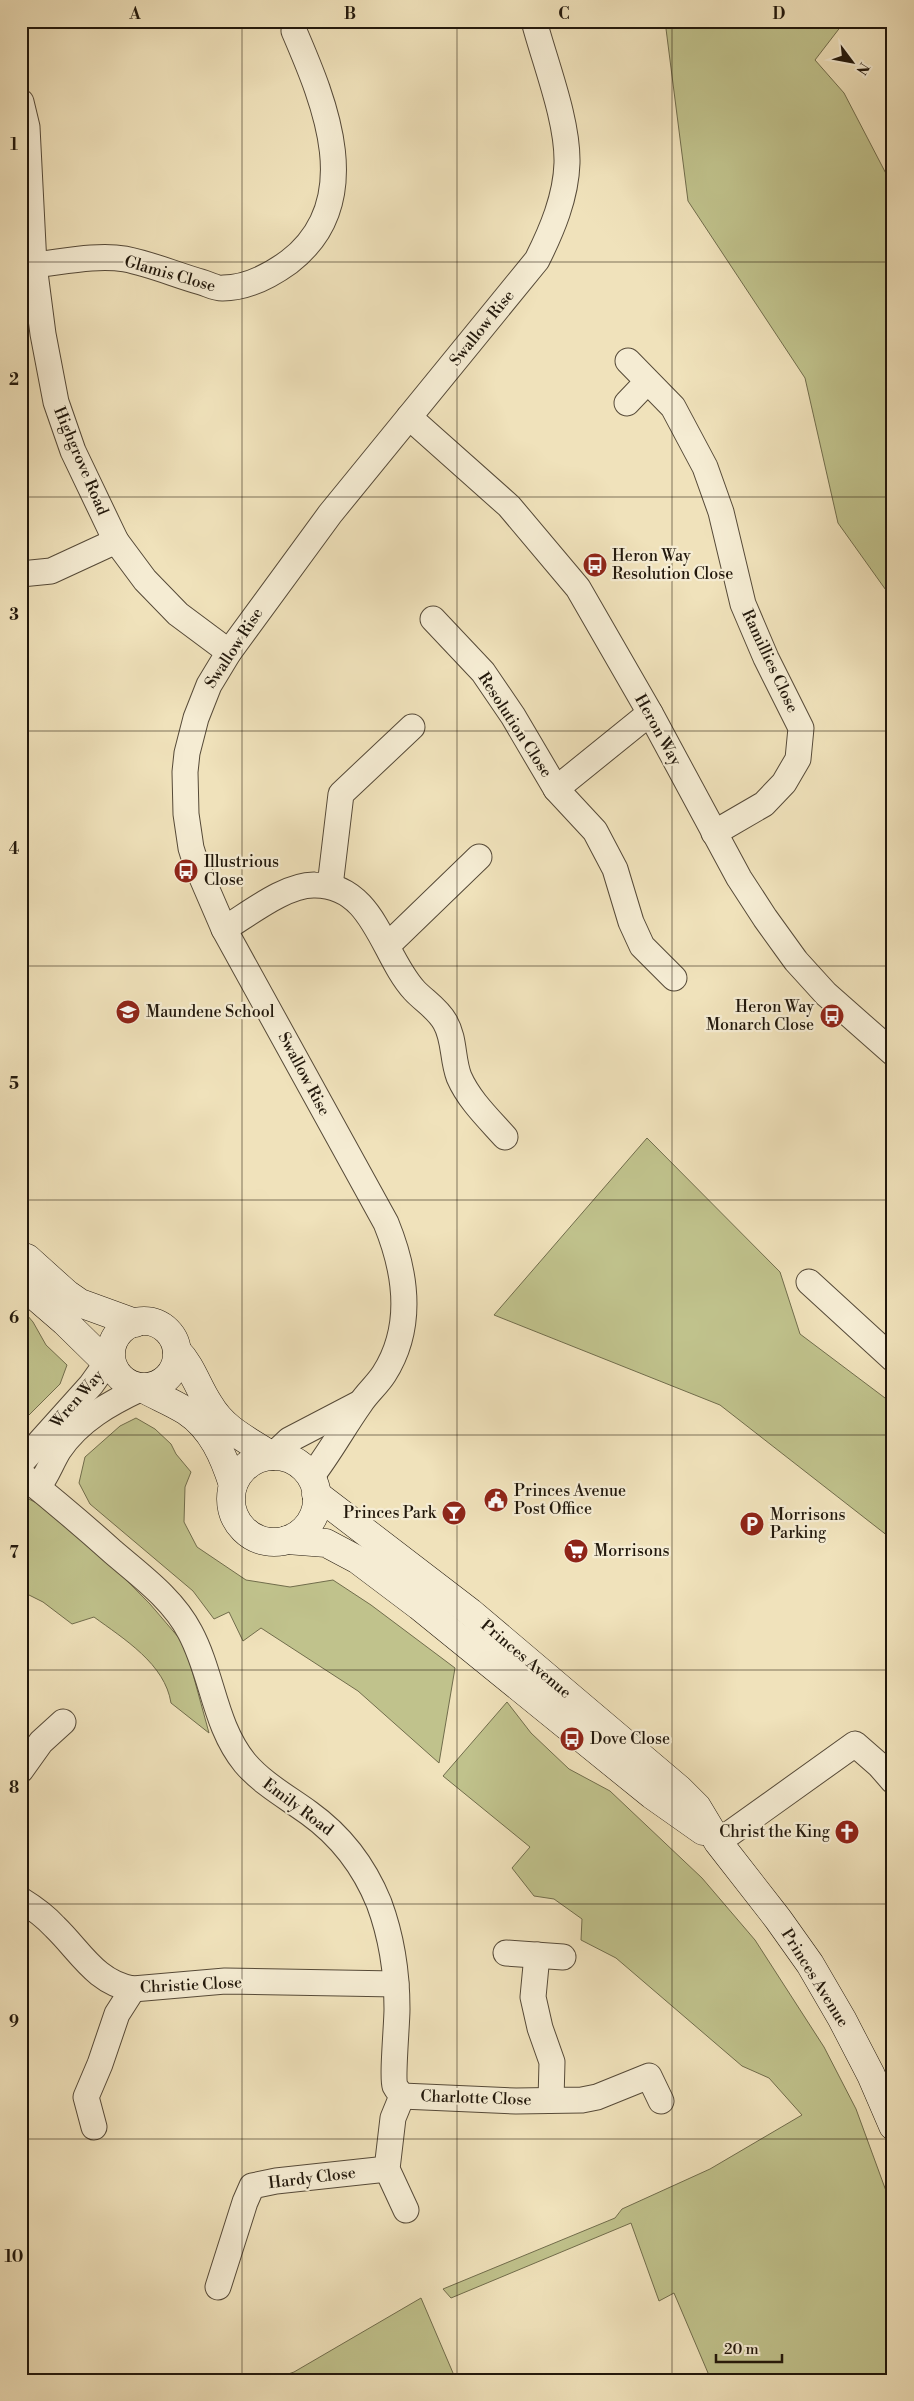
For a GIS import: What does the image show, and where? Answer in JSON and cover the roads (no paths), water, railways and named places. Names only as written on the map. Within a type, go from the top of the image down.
[{"type":"street","name":"Swallow Rise","points":[[314,1486],[360,1403],[385,1373],[402,1332],[403,1277],[398,1254],[377,1207],[224,929],[202,880],[191,848],[186,814],[185,772],[192,733],[202,701],[229,652],[319,528],[537,260],[554,225],[567,162],[563,127],[534,21]]},
{"type":"street","name":"Glamis Close","points":[[34,265],[122,258],[222,289],[258,280],[275,272],[295,257],[320,225],[328,206],[335,176],[332,140],[314,79],[294,31]]},
{"type":"street","name":"Highgrove Road","points":[[21,102],[27,127],[34,265],[43,334],[56,402],[73,451],[116,541],[145,580],[178,614],[229,652]]},
{"type":"street","name":"Ramillies Close","points":[[628,361],[673,407],[705,467],[721,512],[743,604],[766,658],[802,728],[798,759],[784,782],[764,804],[714,833]]},
{"type":"street","points":[[627,403],[647,382]]},
{"type":"street","name":"Heron Way","points":[[409,417],[509,506],[578,588],[650,713],[714,833],[752,899],[796,960],[826,994],[893,1053]]},
{"type":"street","points":[[21,574],[51,571],[116,541]]},
{"type":"street","name":"Resolution Close","points":[[433,619],[483,672],[513,716],[556,789],[595,831],[615,869],[631,922],[642,946],[674,978]]},
{"type":"street","name":"Resolution Close","points":[[556,789],[650,713]]},
{"type":"street","points":[[330,886],[342,794],[412,726]]},
{"type":"street","points":[[388,944],[478,857]]},
{"type":"street","points":[[224,929],[275,898],[296,889],[313,885],[330,886],[342,891],[366,910],[388,944],[396,964],[414,989],[434,1007],[446,1023],[454,1045],[458,1075],[468,1094],[505,1136]]},
{"type":"street","name":"Princes Avenue","points":[[21,1256],[27,1258],[80,1303],[135,1323],[148,1322],[162,1327],[172,1337],[177,1350],[188,1364],[208,1404],[218,1418],[242,1438],[272,1456],[284,1457],[295,1461],[314,1486],[470,1612],[673,1783],[697,1807],[718,1842],[778,1918],[810,1964],[867,2067],[893,2126]]},
{"type":"street","points":[[809,1282],[893,1358]]},
{"type":"street","name":"Princes Avenue","points":[[21,1284],[111,1364],[131,1385],[142,1388],[186,1411],[200,1423],[220,1450],[233,1485],[232,1510],[237,1522],[246,1531],[256,1538],[268,1541],[287,1540],[326,1543],[358,1560],[419,1606],[652,1795],[718,1842]]},
{"type":"street","points":[[111,1364],[113,1342],[117,1335],[135,1323]]},
{"type":"street","points":[[142,1388],[154,1386],[166,1380],[176,1363],[177,1350]]},
{"type":"street","name":"Wren Way","points":[[21,1463],[111,1364]]},
{"type":"street","name":"Wren Way","points":[[29,1481],[46,1476],[59,1450],[76,1430],[105,1406],[142,1388]]},
{"type":"street","name":"Swallow Rise","points":[[272,1456],[289,1440],[360,1403]]},
{"type":"street","points":[[233,1485],[239,1474],[248,1464],[259,1458],[272,1456]]},
{"type":"street","name":"Emily Road","points":[[29,1481],[151,1584],[172,1606],[190,1632],[200,1652],[220,1722],[228,1739],[243,1760],[257,1776],[330,1830],[348,1849],[372,1889],[387,1926],[394,1954],[397,2008],[395,2085],[402,2096]]},
{"type":"street","points":[[287,1540],[304,1529],[311,1519],[316,1507],[314,1486]]},
{"type":"street","points":[[21,1770],[41,1742],[63,1722]]},
{"type":"street","points":[[718,1842],[855,1744],[879,1765],[893,1781]]},
{"type":"street","name":"Christie Close","points":[[21,1900],[36,1909],[56,1927],[102,1978],[118,1986],[133,1989],[225,1981],[396,1984]]},
{"type":"street","points":[[506,1953],[563,1957]]},
{"type":"street","name":"Charlotte Close","points":[[537,1955],[533,1997],[540,2028],[552,2062],[551,2100]]},
{"type":"street","points":[[94,2127],[86,2097],[100,2064],[117,2014],[133,1989]]},
{"type":"street","name":"Charlotte Close","points":[[402,2096],[516,2101],[597,2097],[649,2076],[661,2101]]},
{"type":"street","points":[[402,2096],[393,2118],[388,2169],[406,2210]]},
{"type":"street","name":"Hardy Close","points":[[218,2288],[245,2202],[252,2186],[276,2181],[388,2169]]},
{"type":"place","name":"Heron Way Resolution Close","points":[[595,565]]},
{"type":"place","name":"Illustrious Close","points":[[186,871]]},
{"type":"place","name":"Maundene School","points":[[128,1012]]},
{"type":"place","name":"Heron Way Monarch Close","points":[[832,1016]]},
{"type":"place","name":"Princes Avenue Post Office","points":[[496,1500]]},
{"type":"place","name":"Princes Park","points":[[454,1513]]},
{"type":"place","name":"Morrisons Parking","points":[[752,1524]]},
{"type":"place","name":"Morrisons","points":[[576,1551]]},
{"type":"place","name":"Dove Close","points":[[572,1739]]},
{"type":"place","name":"Christ the King","points":[[847,1832]]}]
